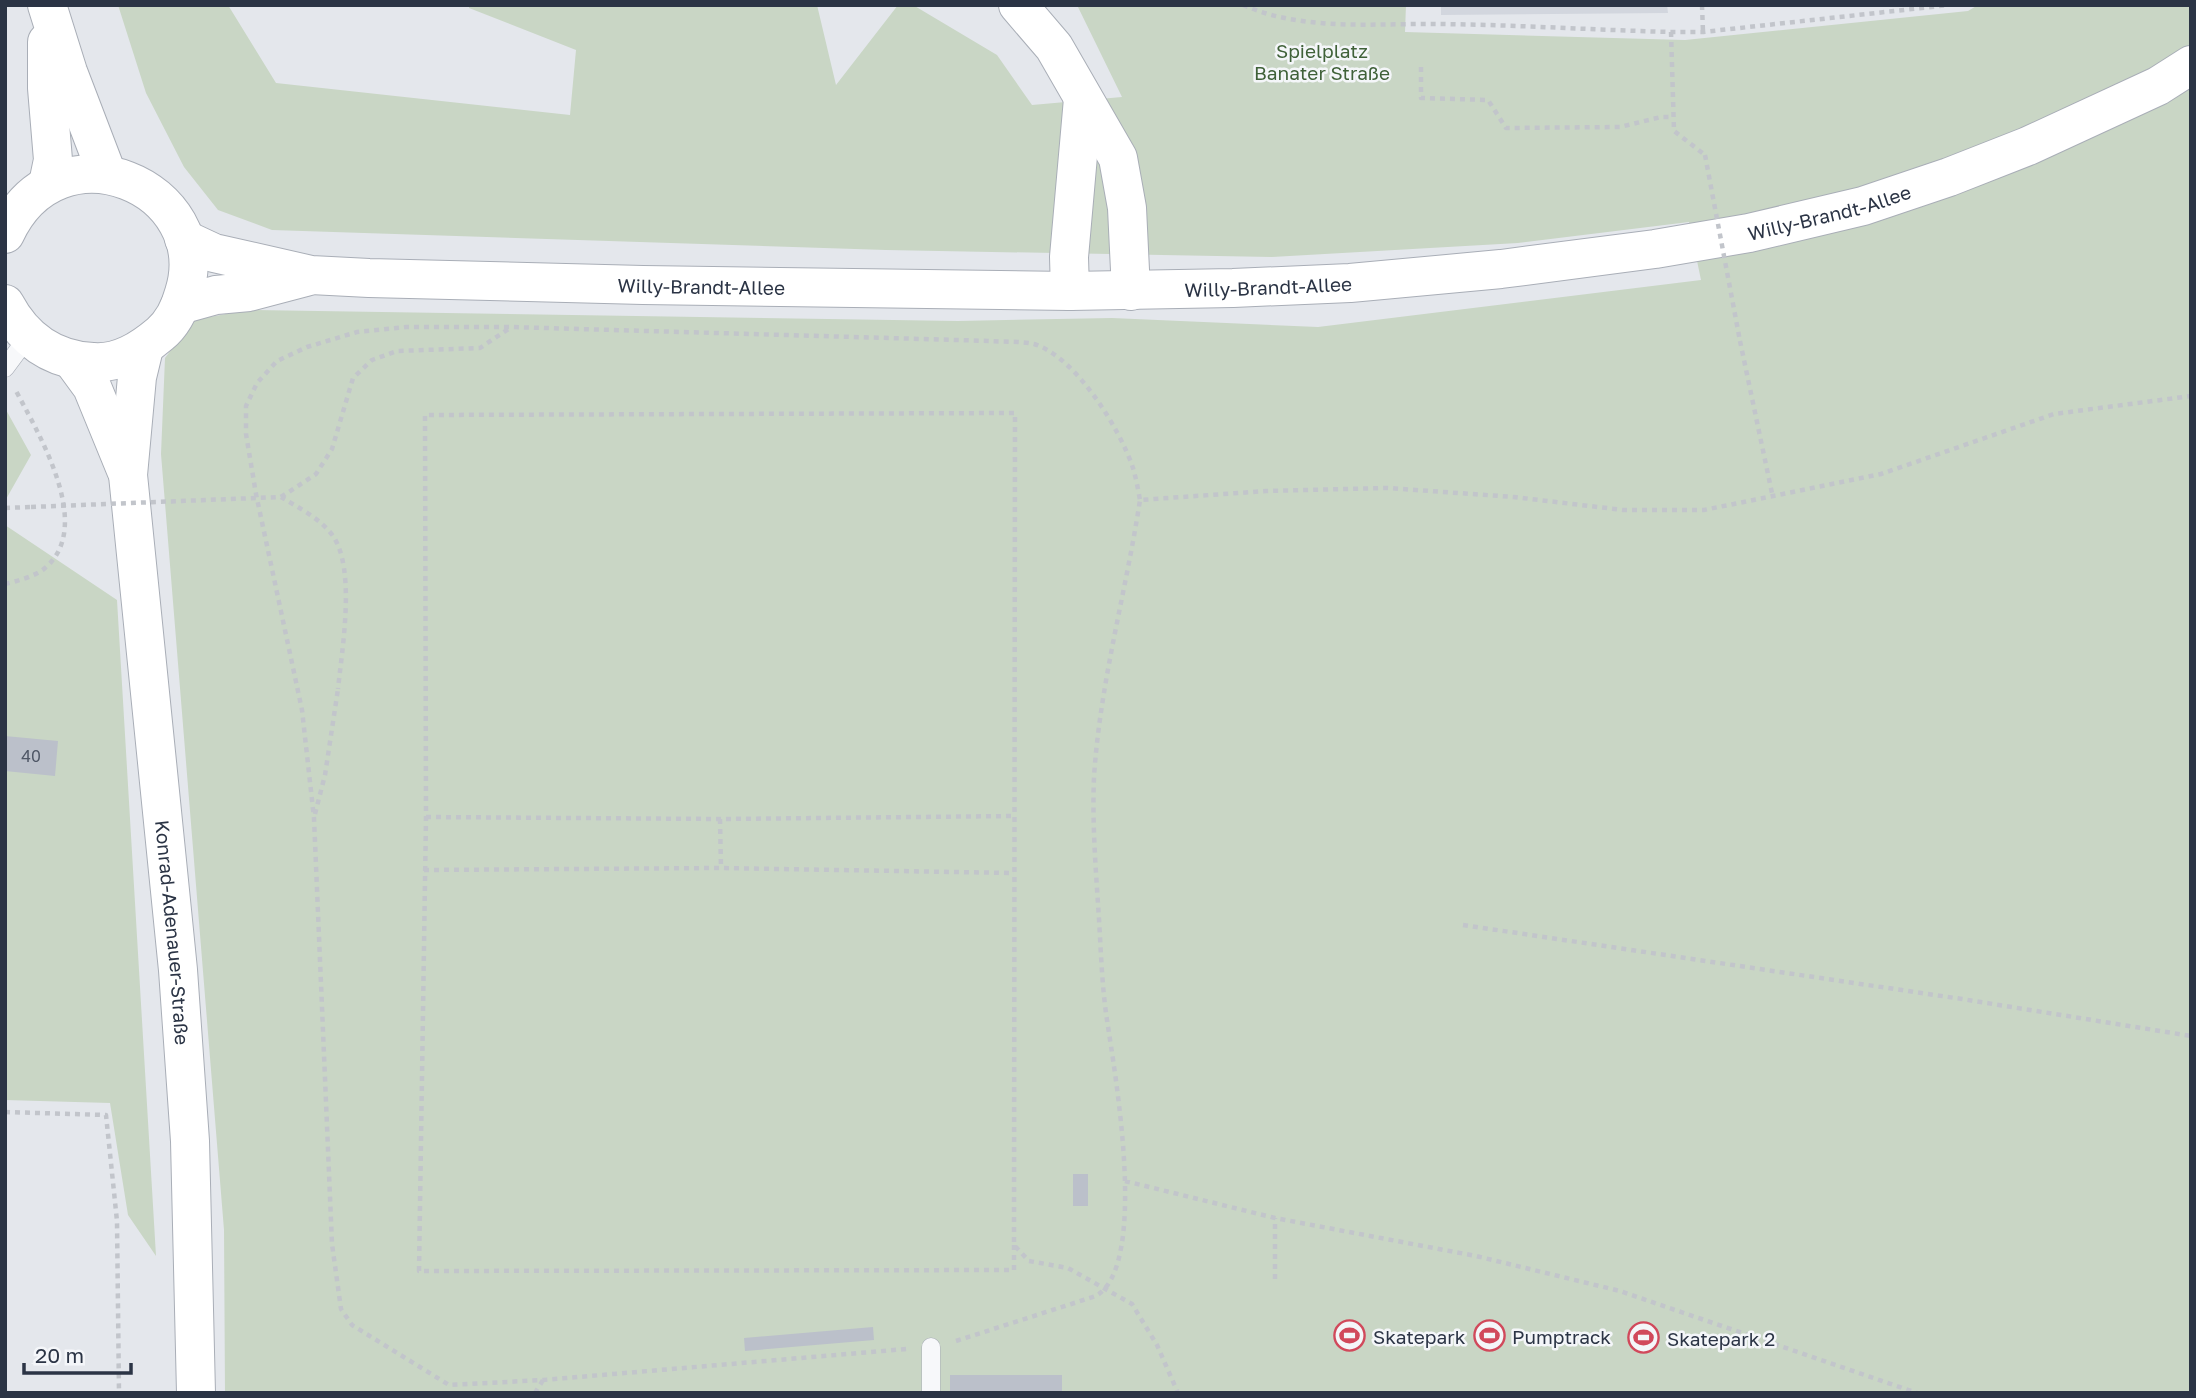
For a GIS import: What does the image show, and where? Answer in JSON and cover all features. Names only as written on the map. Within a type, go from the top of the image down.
[{"type":"main road","points":[[48,184],[52,160],[47,88],[47,5],[68,72],[107,174]]},
{"type":"main road","points":[[1018,5],[1054,47],[1118,158],[1127,208],[1131,291]]},
{"type":"main road","name":"Willy-Brandt-Allee","points":[[184,239],[214,253],[311,275],[642,285],[1070,291],[1364,282],[1501,269],[1643,251],[1749,233],[1863,206],[1949,177],[2028,146],[2146,91],[2191,65]]},
{"type":"main road","points":[[1070,291],[1069,257],[1083,99]]},
{"type":"main road","points":[[5,234],[13,217],[28,198],[48,184],[87,173],[107,174],[133,181],[155,195],[173,216],[184,239],[188,261],[187,284],[180,305],[166,330],[144,348],[122,359],[98,363],[73,361],[49,352],[28,337],[14,321],[5,304]]},
{"type":"main road","name":"Willy-Brandt-Allee","points":[[180,305],[216,295],[249,292],[311,275]]},
{"type":"main road","name":"Konrad-Adenauer-Straße","points":[[144,348],[137,377],[128,475],[178,970],[190,1141],[196,1393]]},
{"type":"main road","name":"Konrad-Adenauer-Straße","points":[[73,361],[92,387],[128,475]]},
{"type":"lane","points":[[8,375],[28,337]]},
{"type":"lane","points":[[931,1347],[931,1393]]},
{"type":"path","points":[[1242,5],[1280,18],[1351,25],[1441,24],[1671,32],[1703,32],[1949,5]]},
{"type":"path","points":[[1702,5],[1703,32]]},
{"type":"path","points":[[1671,32],[1674,131],[1705,155],[1773,498]]},
{"type":"path","points":[[1421,67],[1421,98],[1488,100],[1506,128],[1620,127],[1661,117],[1673,117]]},
{"type":"path","points":[[449,1385],[543,1380],[931,1347],[971,1338],[1077,1303],[1106,1290],[1116,1270],[1122,1237],[1124,1137],[1105,1007],[1094,844],[1094,776],[1104,696],[1140,500],[1133,469],[1121,439],[1082,380],[1057,357],[1034,344],[965,340],[511,327],[406,327],[357,332],[307,347],[277,361],[257,383],[247,406],[246,434],[256,495],[302,710],[314,818],[332,1244],[341,1309],[352,1325],[449,1385],[455,1393]]},
{"type":"path","points":[[5,508],[281,497],[316,474],[332,449],[353,378],[372,360],[397,351],[480,348],[511,327]]},
{"type":"path","points":[[5,584],[44,569],[58,552],[66,530],[64,497],[55,471],[8,375]]},
{"type":"path","points":[[1140,500],[1266,491],[1388,488],[1514,497],[1623,510],[1704,510],[1881,474],[2054,414],[2191,396]]},
{"type":"path","points":[[1015,413],[1014,1270],[419,1271],[426,817],[425,415],[1015,413]]},
{"type":"path","points":[[281,497],[312,516],[333,536],[345,569],[344,629],[338,690],[325,775],[314,818]]},
{"type":"path","points":[[426,817],[720,819],[1016,816]]},
{"type":"path","points":[[720,819],[721,868]]},
{"type":"path","points":[[424,870],[721,868],[1014,873]]},
{"type":"path","points":[[1463,925],[2191,1036]]},
{"type":"path","points":[[5,1112],[106,1115],[117,1221],[119,1393]]},
{"type":"path","points":[[1125,1181],[1275,1218],[1476,1256],[1620,1292],[1917,1393]]},
{"type":"path","points":[[1275,1218],[1275,1279]]},
{"type":"path","points":[[1014,1245],[1029,1261],[1068,1268],[1132,1304],[1157,1345],[1178,1393]]},
{"type":"path","points":[[535,1393],[543,1380]]},
{"type":"shaded area","points":[[1441,5],[1667,5],[1668,13],[1441,15]]},
{"type":"green space","name":"Spielplatz Banater Straße","points":[[118,5],[228,5],[276,83],[570,115],[576,50],[469,8],[469,5],[817,5],[836,85],[898,5],[913,5],[997,55],[1032,105],[1122,97],[1077,5],[1406,5],[1405,32],[1685,40],[1968,11],[1978,5],[2191,5],[2191,1393],[1062,1393],[1062,1375],[950,1375],[950,1393],[225,1393],[224,1230],[161,454],[165,358],[194,320],[247,310],[958,321],[1112,318],[1318,327],[1701,280],[1689,222],[1518,243],[1272,257],[886,250],[272,230],[218,210],[184,167],[146,93]]},
{"type":"green space","points":[[5,408],[31,455],[5,501]]},
{"type":"green space","points":[[5,525],[117,600],[156,1256],[128,1215],[110,1103],[5,1100]]},
{"type":"building","points":[[5,736],[58,741],[55,776],[5,771]]},
{"type":"building","points":[[1073,1174],[1088,1174],[1088,1206],[1073,1206]]},
{"type":"building","points":[[873,1327],[874,1340],[745,1351],[744,1338]]},
{"type":"building","points":[[950,1375],[1062,1375],[1062,1393],[950,1393]]},
{"type":"place","name":"Skatepark","points":[[1350,1336]]},
{"type":"place","name":"Pumptrack","points":[[1489,1336]]},
{"type":"place","name":"Skatepark 2","points":[[1644,1338]]}]
